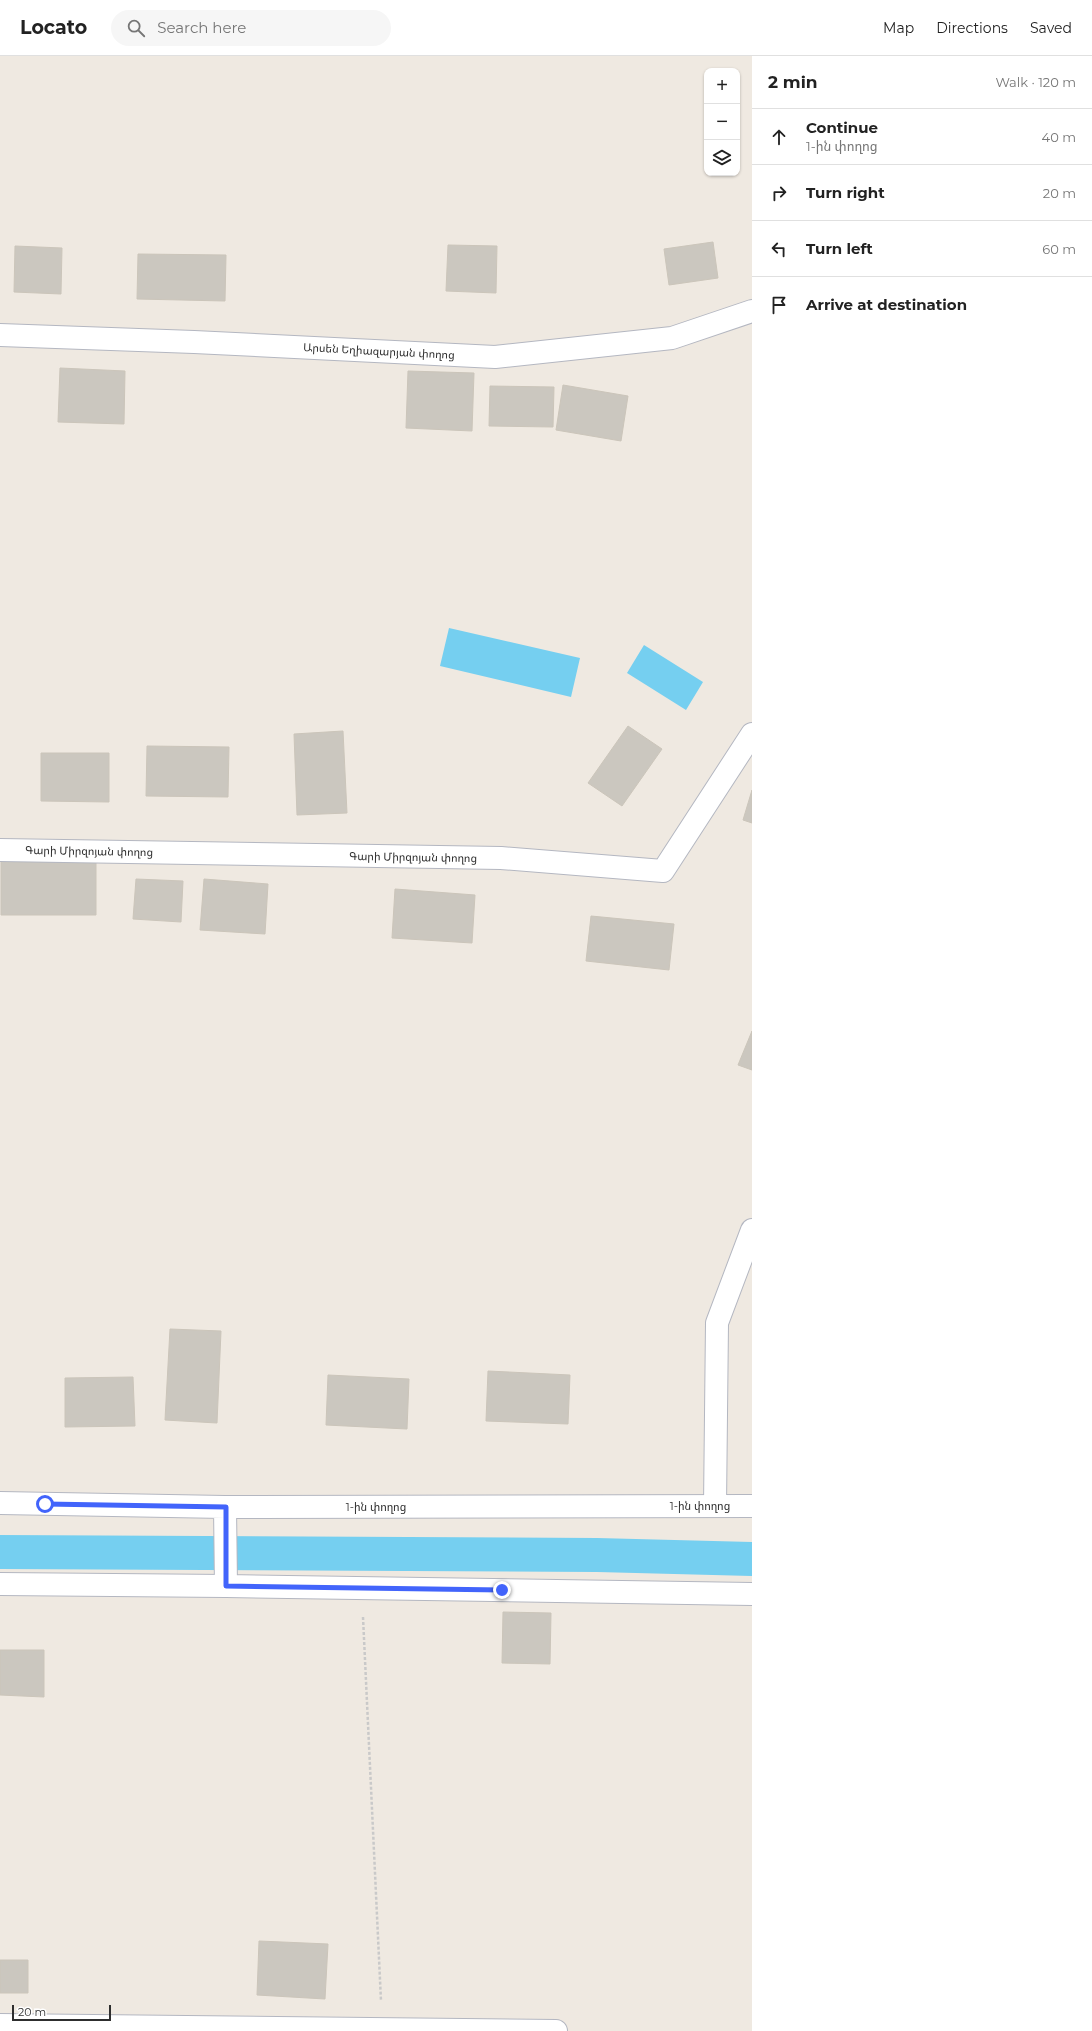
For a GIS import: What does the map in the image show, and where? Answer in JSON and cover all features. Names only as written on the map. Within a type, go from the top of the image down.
[{"type":"street","name":"Արսեն Եղիազարյան փողոց","points":[[0,335],[194,342],[495,357],[672,338],[752,311]]},
{"type":"street","name":"Գարի Միրզոյան փողոց","points":[[0,850],[501,858],[663,871],[752,734]]},
{"type":"street","points":[[715,1506],[717,1324],[752,1230]]},
{"type":"street","name":"1-ին փողոց","points":[[0,1503],[226,1507],[752,1506]]},
{"type":"street","points":[[226,1507],[226,1586]]},
{"type":"street","points":[[0,1584],[752,1594]]},
{"type":"street","points":[[0,2025],[556,2031]]},
{"type":"path","points":[[362,1588],[382,2029]]},
{"type":"water","points":[[449,628],[580,658],[571,697],[440,666]]},
{"type":"water","points":[[644,645],[703,682],[686,710],[627,673]]},
{"type":"building","points":[[713,242],[718,278],[669,285],[664,249]]},
{"type":"building","points":[[448,245],[497,246],[496,293],[446,291]]},
{"type":"building","points":[[15,246],[62,248],[61,294],[14,292]]},
{"type":"building","points":[[138,254],[226,255],[225,301],[137,299]]},
{"type":"building","points":[[60,368],[125,371],[124,424],[58,422]]},
{"type":"building","points":[[408,371],[474,373],[472,431],[406,428]]},
{"type":"building","points":[[563,385],[628,396],[621,441],[556,430]]},
{"type":"building","points":[[490,386],[554,387],[553,427],[489,426]]},
{"type":"building","points":[[628,726],[662,749],[622,806],[588,783]]},
{"type":"building","points":[[343,731],[347,813],[297,815],[294,734]]},
{"type":"building","points":[[147,746],[229,747],[228,797],[146,796]]},
{"type":"building","points":[[41,753],[109,753],[109,802],[41,801]]},
{"type":"building","points":[[752,790],[752,823],[743,820]]},
{"type":"building","points":[[1,861],[96,861],[96,915],[1,915]]},
{"type":"building","points":[[136,879],[183,881],[181,922],[133,919]]},
{"type":"building","points":[[204,879],[268,884],[265,934],[200,930]]},
{"type":"building","points":[[395,889],[475,895],[472,943],[392,938]]},
{"type":"building","points":[[591,916],[674,924],[669,970],[586,961]]},
{"type":"building","points":[[752,1031],[752,1070],[738,1065]]},
{"type":"building","points":[[170,1329],[221,1331],[217,1423],[165,1420]]},
{"type":"building","points":[[488,1371],[570,1375],[568,1424],[486,1421]]},
{"type":"building","points":[[328,1375],[409,1379],[407,1429],[326,1425]]},
{"type":"building","points":[[133,1377],[135,1426],[65,1427],[65,1378]]},
{"type":"building","points":[[503,1612],[551,1613],[550,1664],[502,1663]]},
{"type":"building","points":[[0,1650],[44,1650],[44,1697],[0,1695]]},
{"type":"building","points":[[259,1941],[328,1944],[325,1999],[257,1995]]},
{"type":"building","points":[[0,1960],[28,1960],[28,1993],[0,1993]]},
{"type":"waterway","points":[[0,1552],[597,1555],[752,1559]]},
{"type":"route","points":[[45,1504],[226,1507],[226,1586],[502,1590]]}]
